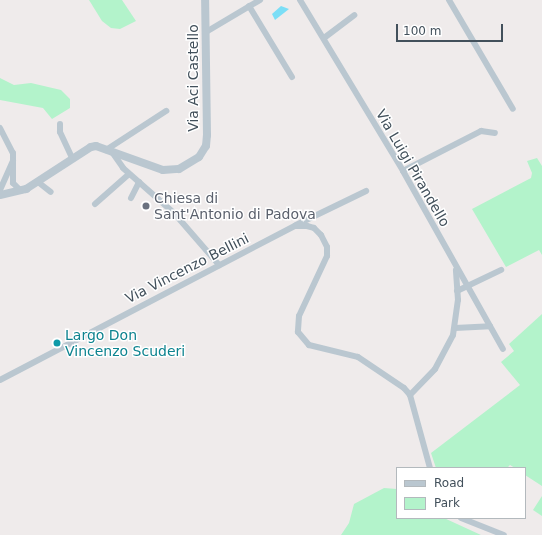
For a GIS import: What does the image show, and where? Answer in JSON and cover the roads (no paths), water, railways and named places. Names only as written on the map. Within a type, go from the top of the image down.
[{"type":"street","name":"Via Aci Castello","points":[[0,195],[21,190],[38,182],[72,158],[91,147],[109,151],[162,170],[179,169],[199,157],[206,146],[207,135],[205,0]]},
{"type":"street","points":[[206,32],[260,0]]},
{"type":"street","name":"Via Luigi Pirandello","points":[[300,0],[403,171],[503,349]]},
{"type":"street","points":[[449,0],[513,109]]},
{"type":"street","points":[[249,6],[292,77]]},
{"type":"street","points":[[324,38],[354,15]]},
{"type":"street","points":[[166,111],[109,151],[129,174],[174,213],[219,265]]},
{"type":"street","points":[[60,124],[60,132],[72,158]]},
{"type":"street","points":[[0,128],[14,160],[13,182],[21,190]]},
{"type":"street","points":[[403,171],[481,131],[495,133]]},
{"type":"street","points":[[0,190],[14,160]]},
{"type":"street","points":[[95,204],[129,174]]},
{"type":"street","points":[[38,182],[52,192]]},
{"type":"street","points":[[131,198],[139,182]]},
{"type":"street","name":"Via Vincenzo Bellini","points":[[0,380],[219,265],[366,191]]},
{"type":"street","points":[[295,226],[314,228],[321,235],[327,247],[327,256],[321,272],[299,316],[298,332],[302,339],[316,348],[358,357],[398,382],[410,395],[430,467]]},
{"type":"street","points":[[410,395],[435,369],[455,328],[458,291],[456,267]]},
{"type":"street","points":[[458,291],[468,288],[501,270]]},
{"type":"street","points":[[455,328],[490,326]]},
{"type":"street","points":[[464,519],[504,535]]},
{"type":"water","points":[[281,6],[289,9],[275,20],[272,14]]},
{"type":"place","name":"Chiesa di Sant'Antonio di Padova","points":[[146,206]]},
{"type":"place","name":"Largo Don Vincenzo Scuderi","points":[[57,343]]}]
